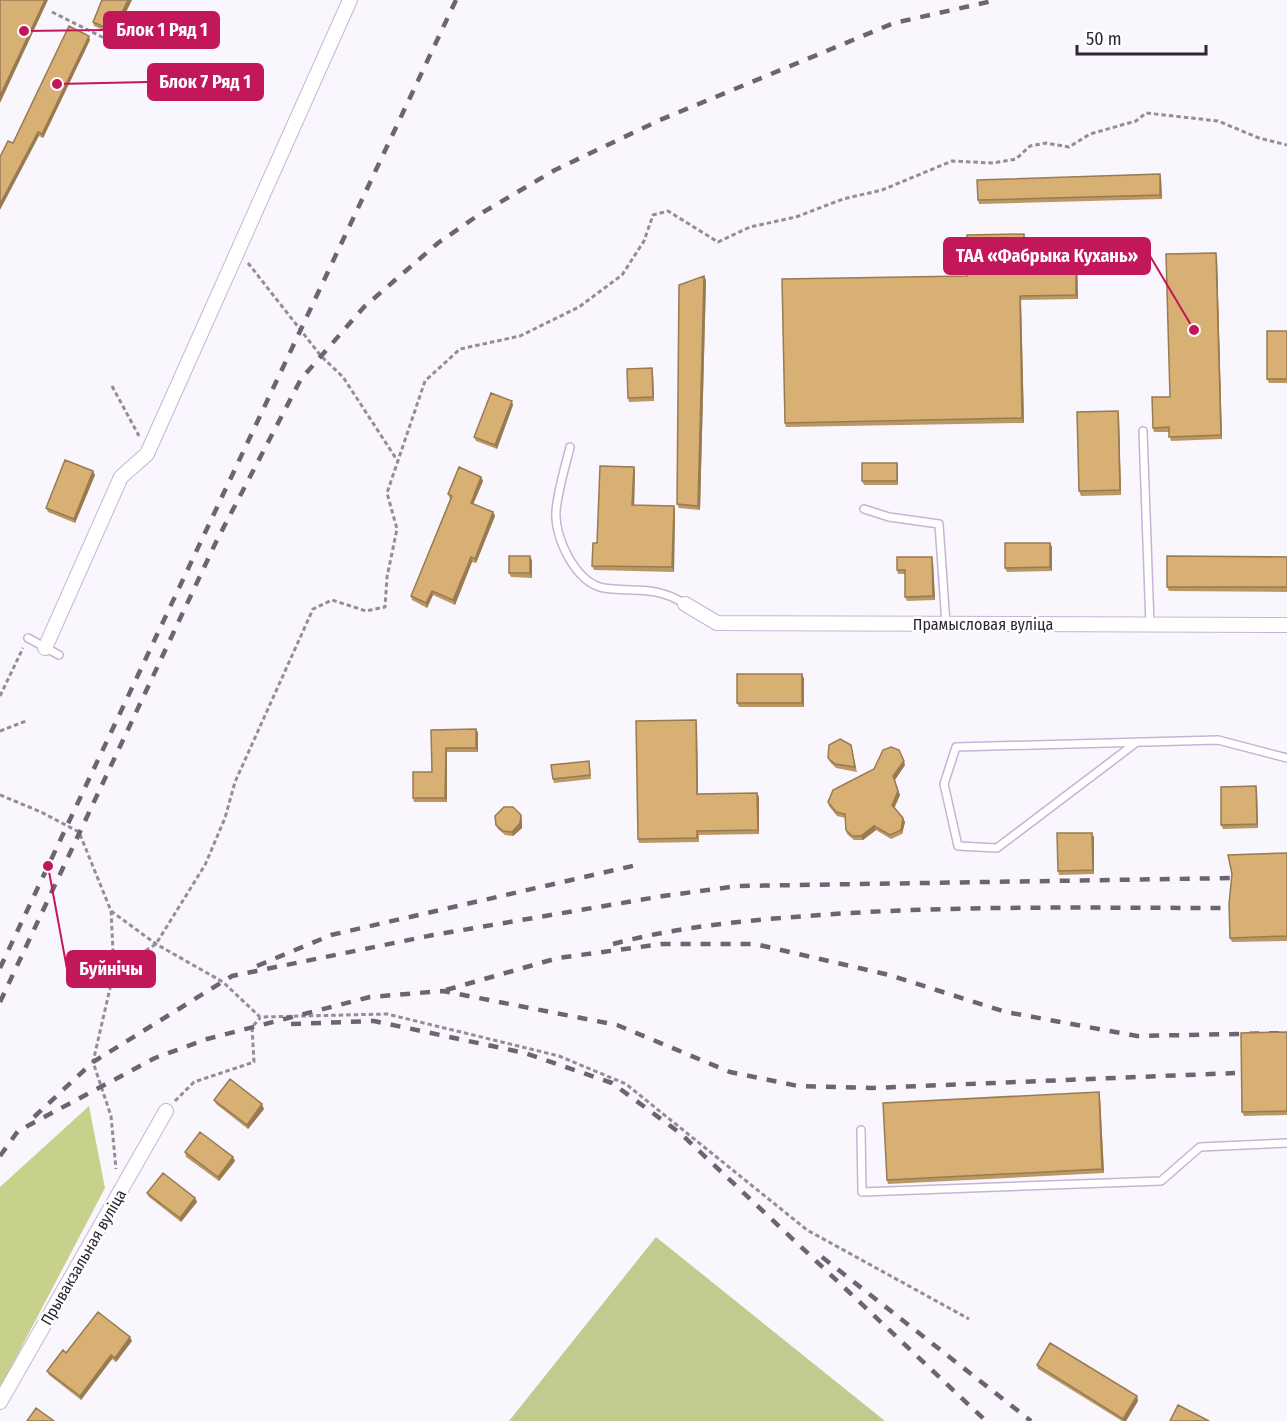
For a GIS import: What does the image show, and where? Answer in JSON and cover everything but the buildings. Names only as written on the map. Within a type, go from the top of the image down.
[{"type":"street","points":[[45,648],[121,477],[147,454],[350,0]]},
{"type":"street","name":"Прамысловая вуліца","points":[[685,604],[717,623],[1287,625]]},
{"type":"street","name":"Прывакзальная вуліца","points":[[0,1402],[166,1111]]},
{"type":"lane","points":[[1143,431],[1150,625]]},
{"type":"lane","points":[[570,447],[556,512],[564,547],[582,576],[592,585],[663,592],[685,604]]},
{"type":"lane","points":[[864,509],[890,517],[939,524],[946,624]]},
{"type":"lane","points":[[28,638],[59,655]]},
{"type":"lane","points":[[1137,742],[997,848],[958,846],[944,784],[956,747],[1137,742],[1218,740],[1287,758]]},
{"type":"lane","points":[[861,1130],[862,1192],[1161,1181],[1200,1147],[1287,1143]]},
{"type":"path","points":[[52,12],[118,45]]},
{"type":"path","points":[[114,971],[156,944],[205,865],[225,818],[235,782],[313,609],[332,600],[366,611],[385,607],[387,578],[397,530],[387,493],[424,381],[460,349],[519,336],[579,307],[622,275],[644,241],[653,215],[668,211],[718,242],[750,227],[796,217],[843,199],[882,189],[951,161],[993,163],[1016,159],[1030,146],[1046,143],[1069,147],[1090,134],[1136,120],[1146,112],[1218,121],[1259,138],[1287,145]]},
{"type":"path","points":[[239,251],[321,356],[343,377],[397,460]]},
{"type":"path","points":[[112,386],[147,454]]},
{"type":"path","points":[[0,696],[28,638]]},
{"type":"path","points":[[0,730],[26,721]]},
{"type":"path","points":[[0,795],[41,812],[79,832],[111,911],[114,971],[93,1062],[111,1116],[118,1196]]},
{"type":"path","points":[[111,911],[156,944],[223,982],[260,1017],[387,1014],[559,1056],[626,1084],[807,1230],[969,1319]]},
{"type":"path","points":[[166,1111],[194,1082],[255,1062],[252,1028],[260,1017]]},
{"type":"green space","points":[[89,1106],[105,1188],[0,1388],[0,1187]]},
{"type":"green space","points":[[656,1237],[885,1421],[509,1421]]},
{"type":"railway","points":[[0,968],[456,0]]},
{"type":"railway","points":[[0,1002],[216,542],[301,379],[364,307],[438,243],[480,214],[555,170],[660,120],[894,23],[997,0]]},
{"type":"railway","points":[[257,966],[331,935],[641,864]]},
{"type":"railway","points":[[34,1117],[93,1062],[232,976],[433,935],[663,896],[738,886],[1234,878]]},
{"type":"railway","points":[[613,944],[716,925],[871,912],[1026,908],[1231,908]]},
{"type":"railway","points":[[446,990],[558,958],[662,944],[755,944],[889,975],[1006,1012],[1137,1036],[1287,1033]]},
{"type":"railway","points":[[0,1156],[18,1131],[155,1058],[207,1039],[370,997],[443,991],[617,1025],[730,1072],[798,1086],[872,1088],[1235,1073]]},
{"type":"railway","points":[[291,1024],[374,1021],[525,1053],[612,1083],[680,1133],[986,1421]]},
{"type":"railway","points":[[822,1257],[1031,1421]]},
{"type":"place","name":"Блок 1 Ряд 1","points":[[24,31]]},
{"type":"place","name":"Блок 7 Ряд 1","points":[[57,84]]},
{"type":"place","name":"ТАА «Фабрыка Кухань»","points":[[1194,330]]},
{"type":"place","name":"Буйнічы","points":[[48,866]]}]
